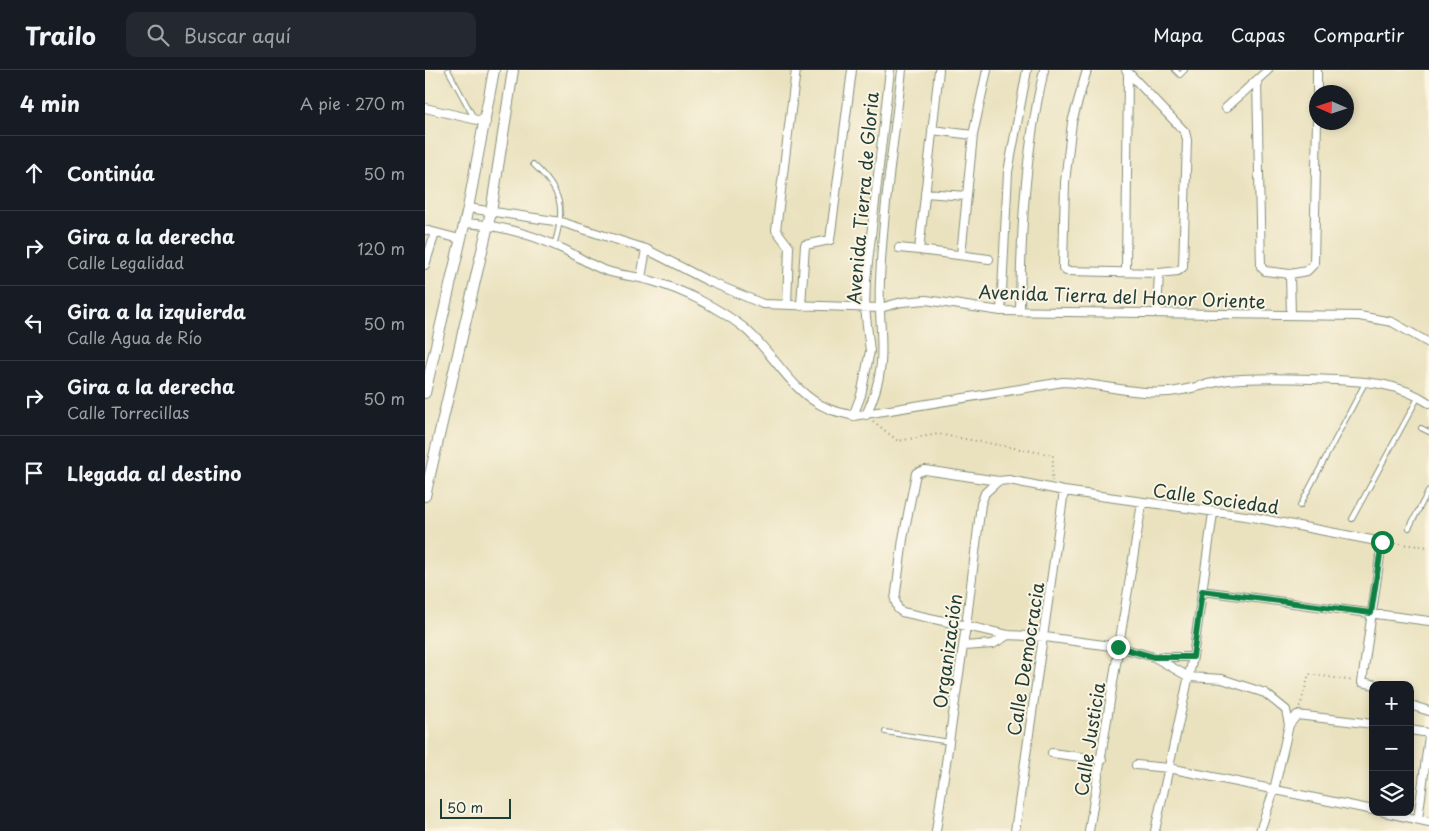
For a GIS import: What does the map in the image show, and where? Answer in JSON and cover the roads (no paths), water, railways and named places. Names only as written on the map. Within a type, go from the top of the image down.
[{"type":"street","points":[[425,393],[468,208],[495,70]]},
{"type":"street","points":[[425,496],[491,212],[513,70]]},
{"type":"street","points":[[787,305],[789,246],[776,230],[796,70]]},
{"type":"street","points":[[801,306],[805,245],[830,240],[852,70]]},
{"type":"street","name":"Avenida Tierra de Gloria","points":[[853,416],[867,373],[870,351],[865,308],[866,280],[889,70]]},
{"type":"street","name":"Avenida Tierra de Gloria","points":[[866,414],[876,391],[882,365],[880,280],[902,70]]},
{"type":"street","points":[[919,250],[939,70]]},
{"type":"street","points":[[961,255],[973,135],[987,70]]},
{"type":"street","points":[[1001,311],[1008,172],[1027,70]]},
{"type":"street","points":[[1020,311],[1021,232],[1028,152],[1044,70]]},
{"type":"street","points":[[1087,70],[1072,122],[1065,182],[1063,268],[1066,271],[1178,272],[1183,266],[1186,136],[1127,71]]},
{"type":"street","points":[[1226,108],[1268,70]]},
{"type":"street","points":[[1317,70],[1317,85]]},
{"type":"street","points":[[1126,271],[1127,71]]},
{"type":"street","points":[[1257,80],[1261,267],[1265,271],[1290,274],[1307,271],[1314,264],[1317,130]]},
{"type":"street","points":[[425,108],[485,122]]},
{"type":"street","points":[[932,130],[973,135]]},
{"type":"street","points":[[925,192],[966,196]]},
{"type":"street","name":"Avenida Tierra del Honor Oriente","points":[[468,208],[561,222],[646,249],[756,303],[880,308],[902,302],[926,300],[1001,311],[1291,315],[1380,319],[1404,328],[1429,344]]},
{"type":"street","points":[[464,222],[488,224],[554,245],[606,271],[641,278],[700,301],[742,326],[761,343],[792,381],[812,400],[827,408],[853,416],[1063,382],[1086,383],[1131,391],[1160,392],[1249,379],[1366,381],[1398,387],[1419,396],[1429,403]]},
{"type":"street","points":[[425,230],[460,240]]},
{"type":"street","points":[[425,265],[435,233]]},
{"type":"street","points":[[899,248],[989,259]]},
{"type":"street","points":[[641,278],[646,249]]},
{"type":"street","points":[[1157,313],[1159,273]]},
{"type":"street","points":[[1290,274],[1291,315]]},
{"type":"street","name":"Calle Sociedad","points":[[967,626],[906,613],[898,608],[895,600],[903,539],[915,473],[925,470],[998,481],[1009,480],[1064,491],[1213,514],[1252,517],[1382,542],[1371,613]]},
{"type":"street","name":"Organización","points":[[936,831],[967,626],[981,504],[985,493],[998,481]]},
{"type":"street","name":"Calle Democracia","points":[[1015,831],[1045,637],[1064,491]]},
{"type":"street","name":"Calle Justicia","points":[[1089,831],[1102,760],[1118,647],[1142,503]]},
{"type":"street","points":[[1155,831],[1193,657],[1213,514]]},
{"type":"street","points":[[1202,591],[1429,621]]},
{"type":"street","points":[[1369,684],[1362,682],[1371,613]]},
{"type":"street","points":[[967,626],[1008,635],[1045,637],[1118,647],[1154,657],[1189,677],[1222,679],[1265,694],[1286,710],[1289,725],[1274,790],[1260,831]]},
{"type":"street","points":[[963,646],[993,644],[1008,635]]},
{"type":"street","points":[[1154,657],[1193,657]]},
{"type":"street","points":[[1414,706],[1429,711]]},
{"type":"street","points":[[1289,725],[1298,715],[1369,724]]},
{"type":"street","points":[[1414,731],[1429,734],[1418,819]]},
{"type":"street","points":[[1052,753],[1102,760]]},
{"type":"street","points":[[1136,765],[1169,768],[1369,809]]},
{"type":"street","points":[[1403,816],[1429,822]]},
{"type":"lane","points":[[447,70],[475,120]]},
{"type":"lane","points":[[1175,70],[1180,75],[1185,70]]},
{"type":"lane","points":[[533,164],[554,189],[561,210],[561,222],[554,245]]},
{"type":"lane","points":[[1300,506],[1366,381]]},
{"type":"lane","points":[[1352,519],[1419,396]]},
{"type":"lane","points":[[1421,428],[1429,432]]},
{"type":"lane","points":[[1409,528],[1429,490]]},
{"type":"lane","points":[[885,732],[950,742]]}]
